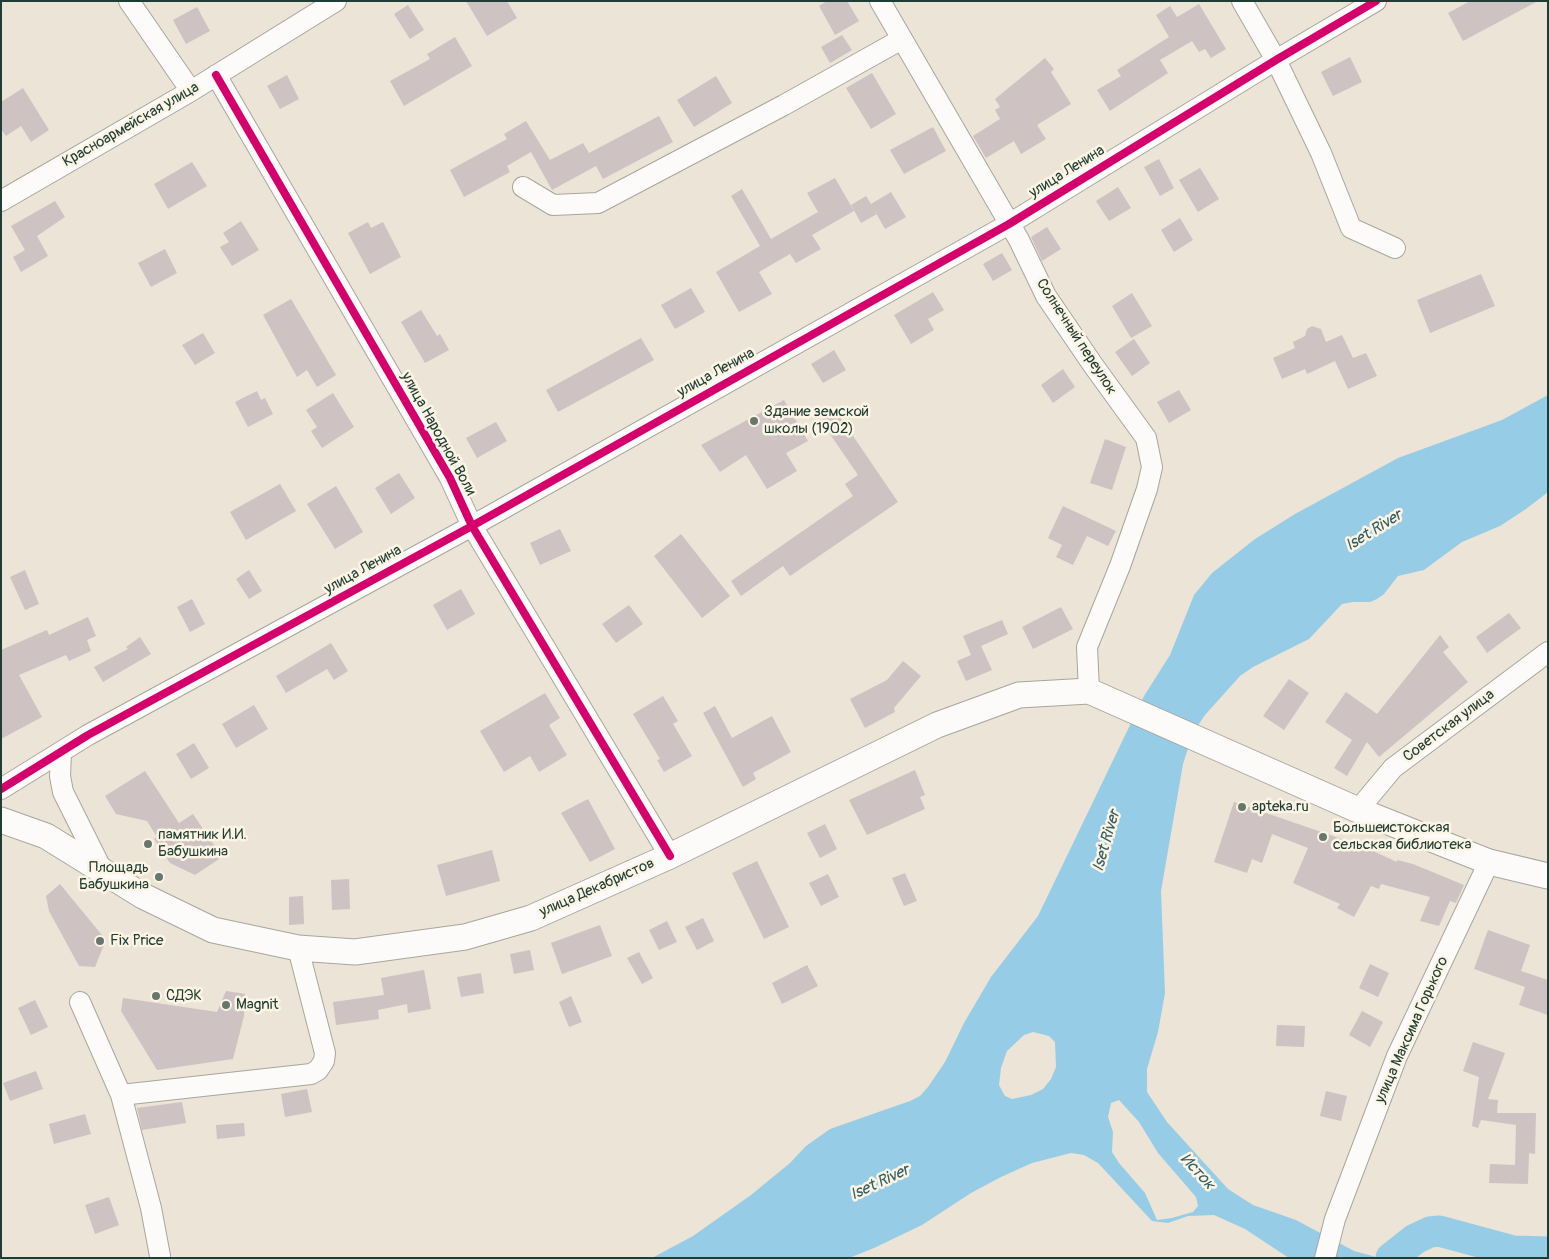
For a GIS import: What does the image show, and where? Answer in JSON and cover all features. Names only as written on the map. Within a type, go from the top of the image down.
[{"type":"main road","points":[[1098,694],[1358,810],[1489,862],[1548,876]]},
{"type":"main road","name":"улица Декабристов","points":[[1,820],[46,836],[144,896],[213,930],[298,948],[355,952],[465,937],[531,918],[670,856],[937,725],[1019,695],[1098,694]]},
{"type":"street","points":[[129,1],[191,91]]},
{"type":"street","name":"Красноармейская улица","points":[[1,201],[191,91],[336,1]]},
{"type":"street","name":"Солнечный переулок","points":[[880,1],[1009,224],[1046,296],[1146,438],[1152,468],[1147,489],[1123,558],[1087,647],[1098,694]]},
{"type":"street","points":[[1242,1],[1276,60],[1321,153],[1351,228],[1395,248]]},
{"type":"street","name":"улица Ленина","points":[[1,788],[61,752],[472,526],[1009,224],[1276,60],[1376,1]]},
{"type":"street","points":[[524,187],[552,205],[598,203],[784,106],[902,39]]},
{"type":"street","name":"улица Народной Воли","points":[[216,75],[450,478],[472,526],[670,856]]},
{"type":"street","name":"Советская улица","points":[[1358,810],[1393,768],[1548,652]]},
{"type":"street","points":[[61,752],[60,776],[63,792],[102,870]]},
{"type":"street","name":"улица Максима Горького","points":[[1325,1258],[1335,1219],[1397,1056],[1489,862]]},
{"type":"street","points":[[121,1095],[311,1074],[318,1070],[324,1061],[325,1053],[298,948]]},
{"type":"street","points":[[80,1002],[121,1095],[152,1208],[160,1256]]},
{"type":"water","name":"Iset River","points":[[1548,395],[1548,492],[1500,526],[1462,542],[1424,570],[1398,576],[1384,594],[1377,599],[1370,602],[1342,604],[1309,639],[1253,667],[1240,676],[1205,715],[1193,733],[1183,764],[1161,891],[1165,993],[1158,1032],[1147,1069],[1147,1092],[1167,1122],[1228,1189],[1253,1205],[1296,1220],[1354,1251],[1380,1258],[1289,1258],[1245,1229],[1214,1215],[1188,1216],[1168,1223],[1152,1221],[1098,1163],[1084,1155],[1071,1153],[1032,1163],[1001,1177],[971,1193],[922,1225],[849,1258],[652,1258],[693,1236],[751,1195],[790,1163],[806,1146],[830,1129],[910,1101],[920,1096],[928,1087],[945,1062],[964,1023],[991,977],[1038,916],[1144,696],[1170,655],[1194,595],[1212,573],[1255,539],[1295,514],[1398,458],[1502,420]],"holes":[[[1033,1032],[1049,1036],[1055,1042],[1056,1067],[1051,1079],[1043,1089],[1031,1095],[1012,1099],[1005,1096],[999,1085],[1001,1068],[1007,1051],[1024,1035]],[[1119,1100],[1139,1122],[1158,1153],[1196,1197],[1198,1206],[1193,1212],[1157,1220],[1145,1193],[1119,1163],[1112,1152],[1113,1132],[1108,1117],[1111,1103]]]},
{"type":"building","points":[[466,1],[507,1],[517,18],[487,36]]},
{"type":"building","points":[[827,1],[847,1],[859,21],[835,35],[819,6]]},
{"type":"building","points":[[1470,1],[1538,1],[1463,41],[1448,13]]},
{"type":"building","points":[[1199,4],[1226,49],[1211,58],[1205,49],[1199,52],[1192,41],[1160,60],[1168,73],[1110,111],[1097,90],[1121,76],[1117,70],[1169,37],[1156,15],[1170,6],[1177,17]]},
{"type":"building","points":[[408,5],[424,30],[410,39],[394,14]]},
{"type":"building","points":[[197,7],[210,31],[186,44],[173,20]]},
{"type":"building","points":[[842,35],[852,50],[830,63],[821,47]]},
{"type":"building","points":[[455,37],[472,66],[404,106],[390,81],[430,59],[427,54]]},
{"type":"building","points":[[1350,57],[1362,82],[1333,96],[1321,72]]},
{"type":"building","points":[[1045,58],[1054,69],[1051,72],[1071,104],[1037,125],[1046,139],[1021,154],[1014,141],[986,158],[973,136],[1000,119],[995,110],[1000,107],[995,99]]},
{"type":"building","points":[[872,73],[896,114],[871,129],[846,88]]},
{"type":"building","points":[[287,75],[299,99],[280,109],[267,86]]},
{"type":"building","points":[[716,76],[732,103],[694,127],[677,100]]},
{"type":"building","points":[[23,88],[49,130],[31,142],[21,126],[6,136],[1,129],[1,102]]},
{"type":"building","points":[[659,116],[673,142],[603,179],[596,166],[552,190],[531,152],[507,166],[510,172],[464,197],[450,170],[507,139],[504,134],[526,121],[550,160],[583,143],[589,153]]},
{"type":"building","points":[[933,127],[946,151],[904,174],[890,150]]},
{"type":"building","points":[[1159,159],[1174,188],[1160,196],[1144,167]]},
{"type":"building","points":[[192,162],[207,186],[168,209],[154,184]]},
{"type":"building","points":[[1200,168],[1219,199],[1198,212],[1179,180]]},
{"type":"building","points":[[835,178],[854,211],[812,235],[821,249],[796,263],[790,254],[759,272],[772,294],[739,312],[716,272],[760,246],[731,196],[742,189],[771,239],[818,212],[807,193]]},
{"type":"building","points":[[1118,187],[1131,208],[1109,221],[1096,201]]},
{"type":"building","points":[[891,192],[906,217],[885,229],[871,204]]},
{"type":"building","points":[[866,196],[877,214],[861,223],[851,205]]},
{"type":"building","points":[[55,201],[65,217],[37,236],[48,256],[21,272],[13,257],[25,250],[11,226]]},
{"type":"building","points":[[1180,218],[1193,240],[1174,252],[1161,230]]},
{"type":"building","points":[[241,221],[259,250],[232,266],[220,247],[229,242],[223,233]]},
{"type":"building","points":[[368,222],[371,228],[383,222],[401,257],[370,274],[348,233]]},
{"type":"building","points":[[1047,227],[1061,249],[1042,261],[1031,237]]},
{"type":"building","points":[[165,249],[177,273],[151,287],[138,263]]},
{"type":"building","points":[[1002,253],[1012,270],[993,281],[983,264]]},
{"type":"building","points":[[1481,274],[1495,306],[1430,333],[1417,300]]},
{"type":"building","points":[[691,288],[705,312],[675,329],[661,305]]},
{"type":"building","points":[[933,292],[944,310],[928,319],[934,330],[911,344],[894,315]]},
{"type":"building","points":[[1132,293],[1152,326],[1131,338],[1112,306]]},
{"type":"building","points":[[291,299],[336,375],[317,387],[307,370],[297,377],[263,315]]},
{"type":"building","points":[[421,310],[437,336],[440,334],[449,350],[425,363],[401,322]]},
{"type":"building","points":[[1312,326],[1321,329],[1326,342],[1342,335],[1353,358],[1366,353],[1377,376],[1348,389],[1335,361],[1307,374],[1305,369],[1282,379],[1273,358],[1295,348],[1293,342],[1305,336],[1307,329]]},
{"type":"building","points":[[203,333],[215,353],[195,365],[182,345]]},
{"type":"building","points":[[641,338],[654,360],[558,412],[546,390]]},
{"type":"building","points":[[1134,339],[1150,363],[1132,376],[1115,352]]},
{"type":"building","points":[[834,350],[846,370],[823,383],[811,364]]},
{"type":"building","points":[[1063,369],[1075,387],[1053,403],[1041,385]]},
{"type":"building","points":[[1179,390],[1191,410],[1169,423],[1157,402]]},
{"type":"building","points":[[257,391],[261,400],[265,398],[273,414],[248,427],[235,402]]},
{"type":"building","points":[[333,393],[354,427],[322,448],[311,431],[317,427],[306,410]]},
{"type":"building","points":[[784,400],[808,441],[786,453],[797,471],[767,489],[746,455],[720,472],[701,445]]},
{"type":"building","points":[[836,411],[898,502],[790,576],[783,566],[741,596],[731,581],[853,496],[845,484],[858,475],[821,421]]},
{"type":"building","points":[[496,422],[507,441],[477,458],[466,438]]},
{"type":"building","points":[[1105,439],[1126,447],[1112,490],[1090,483]]},
{"type":"building","points":[[399,473],[415,498],[391,514],[375,488]]},
{"type":"building","points":[[280,484],[296,511],[246,540],[230,512]]},
{"type":"building","points":[[336,486],[363,532],[335,549],[307,504]]},
{"type":"building","points":[[1063,506],[1116,531],[1108,546],[1087,536],[1073,565],[1056,557],[1062,545],[1048,538]]},
{"type":"building","points":[[560,529],[571,551],[540,565],[530,543]]},
{"type":"building","points":[[681,534],[730,596],[702,618],[654,556]]},
{"type":"building","points":[[25,570],[39,604],[25,610],[10,577]]},
{"type":"building","points":[[249,570],[262,591],[249,599],[236,579]]},
{"type":"building","points":[[461,589],[475,614],[447,630],[433,605]]},
{"type":"building","points":[[192,599],[205,624],[190,632],[177,607]]},
{"type":"building","points":[[629,605],[643,624],[616,643],[602,624]]},
{"type":"building","points":[[1061,607],[1073,629],[1033,649],[1022,627]]},
{"type":"building","points":[[1509,613],[1521,628],[1487,653],[1476,637]]},
{"type":"building","points":[[88,617],[96,636],[87,640],[91,651],[69,661],[66,655],[19,675],[42,717],[1,739],[1,650],[47,630],[49,635]]},
{"type":"building","points":[[1002,620],[1008,634],[981,646],[992,670],[966,681],[957,661],[971,655],[963,636]]},
{"type":"building","points":[[1440,635],[1449,647],[1443,652],[1468,682],[1379,757],[1367,742],[1347,776],[1334,768],[1352,740],[1325,722],[1346,692],[1377,714]]},
{"type":"building","points":[[140,637],[151,654],[103,682],[94,667],[128,649],[126,647]]},
{"type":"building","points":[[331,643],[348,671],[334,680],[327,669],[286,693],[276,676]]},
{"type":"building","points":[[903,661],[921,676],[894,708],[895,712],[865,728],[850,699],[887,680]]},
{"type":"building","points":[[1289,679],[1309,693],[1284,730],[1263,716]]},
{"type":"building","points":[[545,693],[560,718],[549,725],[567,755],[539,772],[530,756],[504,772],[480,731]]},
{"type":"building","points":[[663,696],[678,721],[673,724],[692,756],[664,772],[657,760],[660,759],[633,714]]},
{"type":"building","points":[[254,705],[268,729],[236,748],[222,724]]},
{"type":"building","points":[[715,706],[732,738],[772,716],[791,752],[753,773],[756,779],[743,787],[703,713]]},
{"type":"building","points":[[194,743],[209,768],[191,779],[176,754]]},
{"type":"building","points":[[915,770],[925,795],[920,797],[925,809],[867,835],[849,800]]},
{"type":"building","points":[[145,771],[179,823],[193,814],[222,857],[195,875],[170,863],[154,839],[157,837],[147,821],[116,814],[105,796]]},
{"type":"building","points":[[588,799],[615,849],[590,862],[561,813]]},
{"type":"building","points":[[1234,802],[1362,846],[1397,862],[1397,860],[1413,864],[1464,885],[1456,903],[1450,901],[1439,926],[1420,921],[1430,897],[1381,884],[1379,889],[1371,886],[1354,917],[1337,908],[1340,904],[1293,883],[1308,848],[1272,834],[1262,863],[1252,859],[1247,873],[1214,862]]},
{"type":"building","points":[[825,824],[837,849],[820,858],[807,833]]},
{"type":"building","points":[[492,850],[500,881],[446,896],[437,865]]},
{"type":"building","points":[[757,861],[789,927],[764,939],[732,873]]},
{"type":"building","points":[[905,873],[917,901],[904,906],[892,878]]},
{"type":"building","points":[[828,874],[839,897],[821,906],[809,883]]},
{"type":"building","points":[[349,879],[350,909],[332,910],[331,880]]},
{"type":"building","points":[[60,884],[106,940],[95,967],[79,966],[49,911],[46,896]]},
{"type":"building","points":[[303,896],[304,924],[289,925],[289,897]]},
{"type":"building","points":[[703,918],[714,941],[697,950],[685,927]]},
{"type":"building","points":[[667,921],[677,942],[659,950],[649,930]]},
{"type":"building","points":[[600,925],[612,956],[562,974],[551,943]]},
{"type":"building","points":[[1488,930],[1530,945],[1521,971],[1548,980],[1548,1015],[1519,1005],[1525,987],[1474,969]]},
{"type":"building","points":[[530,950],[534,970],[514,974],[510,954]]},
{"type":"building","points":[[639,952],[653,978],[642,984],[627,958]]},
{"type":"building","points":[[1370,964],[1389,973],[1378,997],[1359,988]]},
{"type":"building","points":[[807,965],[818,986],[782,1004],[772,983]]},
{"type":"building","points":[[424,970],[431,1009],[408,1013],[407,1004],[378,1010],[379,1019],[336,1025],[333,1002],[384,995],[381,978]]},
{"type":"building","points":[[481,973],[484,993],[461,997],[457,977]]},
{"type":"building","points":[[226,991],[245,994],[244,1016],[233,1059],[157,1070],[121,1011],[123,998],[217,1012]]},
{"type":"building","points":[[571,996],[582,1022],[569,1027],[559,1002]]},
{"type":"building","points":[[35,1000],[48,1027],[31,1035],[18,1008]]},
{"type":"building","points":[[1362,1011],[1383,1022],[1370,1047],[1349,1035]]},
{"type":"building","points":[[1277,1025],[1305,1026],[1304,1047],[1276,1046]]},
{"type":"building","points":[[1473,1042],[1505,1053],[1488,1099],[1498,1100],[1497,1113],[1536,1113],[1535,1154],[1529,1153],[1528,1184],[1489,1183],[1490,1164],[1515,1165],[1516,1125],[1481,1120],[1478,1128],[1472,1126],[1479,1077],[1463,1071]]},
{"type":"building","points":[[36,1071],[43,1089],[10,1101],[3,1083]]},
{"type":"building","points":[[307,1089],[312,1112],[285,1117],[281,1094]]},
{"type":"building","points":[[1326,1091],[1347,1096],[1341,1121],[1320,1116]]},
{"type":"building","points":[[182,1102],[186,1123],[142,1130],[137,1108]]},
{"type":"building","points":[[85,1114],[91,1134],[54,1144],[49,1124]]},
{"type":"building","points":[[244,1123],[245,1136],[217,1139],[216,1125]]},
{"type":"building","points":[[109,1197],[119,1225],[95,1234],[85,1205]]},
{"type":"waterway","name":"Исток","points":[[1391,1258],[1415,1239],[1430,1232],[1439,1231],[1513,1251],[1548,1252]]},
{"type":"cycle path","points":[[1,789],[88,735],[472,526],[1009,224],[1276,60],[1376,1]]},
{"type":"cycle path","points":[[216,75],[450,478],[472,526],[670,856]]},
{"type":"place","name":"Здание земской школы (1902)","points":[[754,421]]},
{"type":"place","name":"apteka.ru","points":[[1242,807]]},
{"type":"place","name":"Большеистокская сельская библиотека","points":[[1323,837]]},
{"type":"place","name":"памятник И.И. Бабушкина","points":[[148,844]]},
{"type":"place","name":"Площадь Бабушкина","points":[[159,877]]},
{"type":"place","name":"Fix Price","points":[[100,941]]},
{"type":"place","name":"СДЭК","points":[[156,996]]},
{"type":"place","name":"Magnit","points":[[226,1005]]}]
